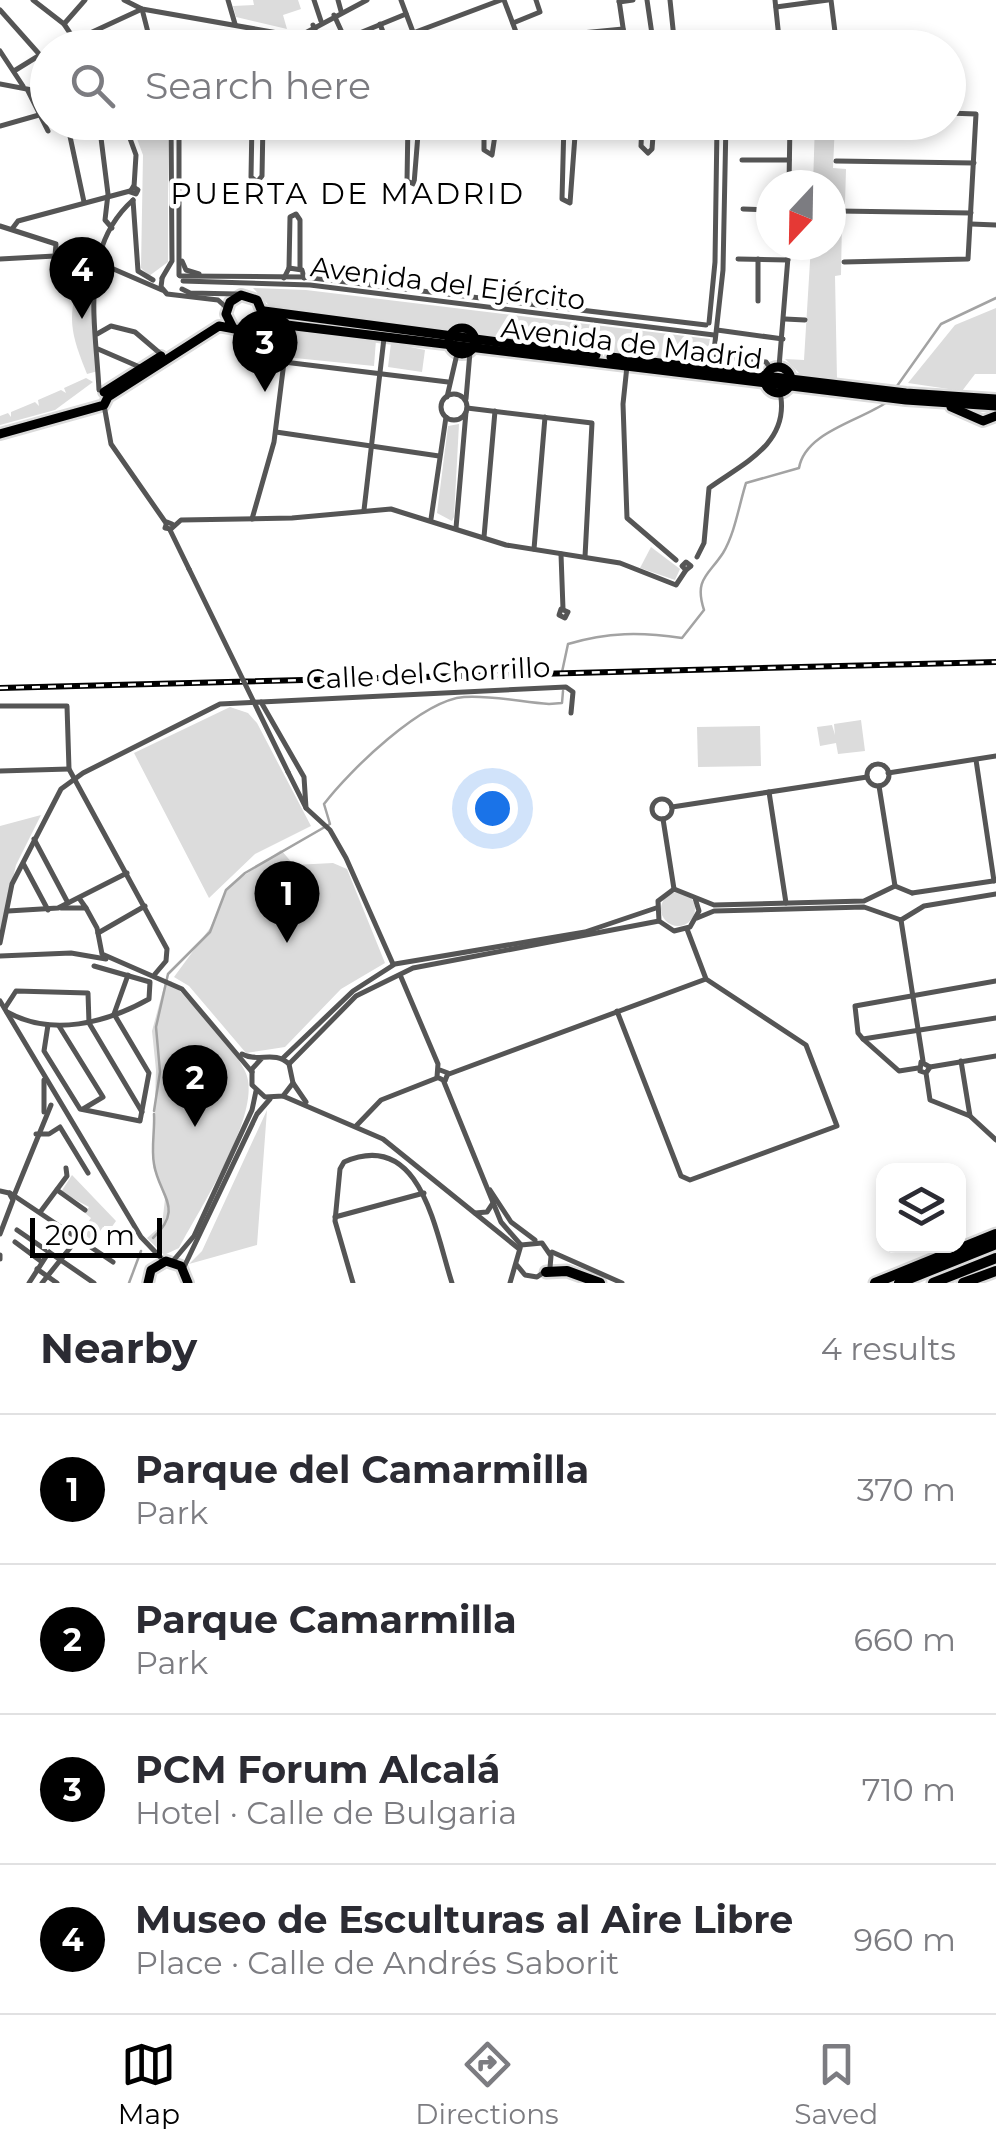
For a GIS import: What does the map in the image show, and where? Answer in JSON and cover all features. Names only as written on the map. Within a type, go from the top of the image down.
[{"type":"highway","points":[[874,1283],[996,1234]]},
{"type":"highway","points":[[899,1283],[996,1244]]},
{"type":"highway","points":[[933,1283],[996,1258]]},
{"type":"highway","points":[[540,1278],[567,1271],[600,1283]]},
{"type":"highway","points":[[963,1283],[996,1271]]},
{"type":"main road","points":[[0,432],[100,398],[219,326],[251,332],[263,317],[258,300],[241,295],[227,311],[100,398]]},
{"type":"main road","points":[[227,311],[233,328]]},
{"type":"main road","name":"Avenida de Madrid","points":[[263,317],[384,335],[448,339]]},
{"type":"main road","name":"Avenida de Madrid","points":[[263,317],[722,376],[770,374]]},
{"type":"main road","points":[[462,328],[473,346],[457,354],[448,339],[462,328]]},
{"type":"main road","name":"Avenida de Madrid","points":[[473,346],[770,374],[791,383],[944,404],[995,401]]},
{"type":"main road","points":[[770,374],[791,383],[777,394],[770,374]]},
{"type":"main road","name":"Avenida de Madrid","points":[[791,383],[995,401]]},
{"type":"main road","points":[[944,404],[983,421],[996,416]]},
{"type":"main road","points":[[148,1283],[151,1270],[169,1262],[184,1270],[188,1283]]},
{"type":"street","points":[[33,0],[68,30]]},
{"type":"street","points":[[64,24],[85,0]]},
{"type":"street","points":[[124,0],[142,9],[264,30]]},
{"type":"street","points":[[228,0],[236,24]]},
{"type":"street","points":[[314,0],[321,21]]},
{"type":"street","points":[[338,0],[341,11]]},
{"type":"street","points":[[303,30],[367,0]]},
{"type":"street","points":[[401,0],[412,30]]},
{"type":"street","points":[[421,30],[502,0],[516,30]]},
{"type":"street","points":[[513,23],[540,12],[536,0]]},
{"type":"street","points":[[611,30],[623,29],[619,1],[633,0]]},
{"type":"street","points":[[647,0],[651,30]]},
{"type":"street","points":[[670,0],[673,30]]},
{"type":"street","points":[[778,30],[775,4],[830,0],[834,30]]},
{"type":"street","points":[[97,30],[142,9]]},
{"type":"street","points":[[142,9],[147,30]]},
{"type":"street","points":[[0,10],[30,44]]},
{"type":"street","points":[[366,30],[406,14]]},
{"type":"street","points":[[334,15],[341,30]]},
{"type":"street","points":[[380,24],[382,30]]},
{"type":"street","points":[[313,25],[315,30]]},
{"type":"street","points":[[0,51],[30,98]]},
{"type":"street","points":[[14,72],[30,62]]},
{"type":"street","points":[[0,84],[30,89]]},
{"type":"street","points":[[844,262],[968,259],[976,114],[966,114]]},
{"type":"street","points":[[0,126],[30,118]]},
{"type":"street","points":[[71,140],[84,202]]},
{"type":"street","points":[[99,140],[108,194],[104,220],[112,228]]},
{"type":"street","points":[[0,226],[13,226],[132,189],[136,155],[131,140]]},
{"type":"street","points":[[162,290],[172,261],[178,140]]},
{"type":"street","points":[[174,295],[181,280],[179,140]]},
{"type":"street","points":[[252,140],[252,177],[257,182],[262,176],[263,140]]},
{"type":"street","points":[[407,140],[406,182],[414,184],[418,140]]},
{"type":"street","points":[[485,140],[486,154],[496,152],[496,140]]},
{"type":"street","points":[[562,140],[562,199],[570,203],[575,140]]},
{"type":"street","points":[[641,140],[640,146],[648,153],[651,140]]},
{"type":"street","points":[[714,140],[716,262],[711,368],[722,376]]},
{"type":"street","points":[[712,329],[723,270],[726,140]]},
{"type":"street","points":[[790,140],[790,170]]},
{"type":"street","points":[[742,160],[790,160]]},
{"type":"street","points":[[836,161],[974,164]]},
{"type":"street","points":[[153,280],[138,270],[133,200],[112,228],[94,265],[100,398],[111,444],[169,526],[290,775],[302,790],[306,808],[330,830],[346,858],[440,1070],[501,1222],[520,1247]]},
{"type":"street","points":[[743,210],[756,210]]},
{"type":"street","points":[[846,211],[972,213]]},
{"type":"street","name":"Avenida del Ejército","points":[[289,268],[290,217],[296,214],[300,220],[300,269]]},
{"type":"street","points":[[971,224],[996,225]]},
{"type":"street","points":[[13,226],[56,244],[55,256]]},
{"type":"street","points":[[180,250],[186,270],[207,275]]},
{"type":"street","points":[[0,259],[55,256],[94,265],[174,295],[218,300],[227,311]]},
{"type":"street","points":[[738,259],[756,259]]},
{"type":"street","points":[[758,260],[758,301]]},
{"type":"street","points":[[770,374],[783,339],[788,260]]},
{"type":"street","points":[[286,280],[289,268],[300,269],[304,278],[300,284]]},
{"type":"street","name":"Avenida del Ejército","points":[[181,280],[207,275],[286,280],[712,329]]},
{"type":"street","points":[[139,280],[164,276],[181,280],[190,293],[241,295]]},
{"type":"street","name":"Avenida del Ejército","points":[[181,280],[304,278],[712,329]]},
{"type":"street","points":[[785,319],[806,320]]},
{"type":"street","points":[[97,334],[111,326],[134,332],[162,355]]},
{"type":"street","points":[[712,329],[783,339]]},
{"type":"street","points":[[364,512],[384,335]]},
{"type":"street","points":[[456,528],[473,346]]},
{"type":"street","points":[[98,349],[142,368]]},
{"type":"street","points":[[431,519],[446,417],[442,406],[457,354]]},
{"type":"street","points":[[712,356],[766,362],[770,374]]},
{"type":"street","points":[[252,518],[276,432],[284,362],[448,382]]},
{"type":"street","points":[[627,365],[622,404],[627,518],[686,566]]},
{"type":"street","points":[[447,397],[456,395],[466,407],[592,423],[586,557]]},
{"type":"street","points":[[169,526],[181,520],[390,509],[534,550],[620,563],[676,585],[704,543],[709,488],[773,441],[781,426],[782,398]]},
{"type":"street","points":[[446,417],[457,420],[466,407]]},
{"type":"street","points":[[484,537],[495,411]]},
{"type":"street","points":[[534,550],[545,417]]},
{"type":"street","points":[[276,432],[439,456]]},
{"type":"street","points":[[561,554],[563,608]]},
{"type":"street","name":"Calle del Chorrillo","points":[[2,951],[12,884],[62,789],[75,778],[220,704],[566,687],[573,692],[571,712]]},
{"type":"street","name":"Calle del Chorrillo","points":[[261,702],[286,742],[302,790]]},
{"type":"street","points":[[0,706],[67,706],[69,769],[168,954],[155,974]]},
{"type":"street","points":[[867,777],[876,764],[888,773],[996,756]]},
{"type":"street","points":[[895,886],[912,893],[995,881],[976,760]]},
{"type":"street","points":[[0,771],[69,769]]},
{"type":"street","points":[[888,773],[879,786],[895,886]]},
{"type":"street","points":[[674,889],[663,819],[672,808],[867,777],[879,786]]},
{"type":"street","points":[[769,792],[786,903]]},
{"type":"street","points":[[663,819],[652,812],[654,802],[666,799],[672,808]]},
{"type":"street","points":[[34,840],[68,904]]},
{"type":"street","points":[[26,867],[48,910]]},
{"type":"street","points":[[7,911],[58,908],[127,873]]},
{"type":"street","points":[[882,910],[714,911],[697,918],[686,929],[668,929],[659,921],[656,908],[662,895],[674,889],[686,890],[714,905],[864,901],[882,896],[895,886]]},
{"type":"street","points":[[912,893],[914,909]]},
{"type":"street","points":[[901,920],[914,909],[996,894]]},
{"type":"street","points":[[882,896],[882,910],[890,918],[901,920]]},
{"type":"street","points":[[80,898],[98,934],[99,953]]},
{"type":"street","points":[[696,898],[697,918]]},
{"type":"street","points":[[98,934],[145,906]]},
{"type":"street","points":[[58,908],[86,908]]},
{"type":"street","points":[[282,1058],[353,991],[397,971],[584,932],[656,908]]},
{"type":"street","points":[[901,920],[930,1100],[970,1116],[996,1140]]},
{"type":"street","points":[[290,1064],[356,996],[397,971],[659,921]]},
{"type":"street","points":[[617,1011],[681,1176],[690,1180],[837,1126],[806,1045],[706,979],[686,929]]},
{"type":"street","points":[[0,1001],[42,1072],[54,1106],[145,1244],[169,1262],[194,1236],[252,1110],[256,1091],[252,1072],[192,997],[163,977],[99,953],[2,951]]},
{"type":"street","points":[[6,1010],[27,1023],[59,1026],[89,1023],[149,999],[150,982],[94,966]]},
{"type":"street","points":[[114,1014],[128,975]]},
{"type":"street","points":[[356,1126],[380,1100],[706,979]]},
{"type":"street","points":[[996,981],[855,1006],[858,1033],[899,1070],[996,1056]]},
{"type":"street","points":[[6,1010],[12,994],[32,990],[88,992],[89,1023],[142,1118]]},
{"type":"street","points":[[114,1014],[149,1073],[142,1118]]},
{"type":"street","points":[[864,1038],[996,1018]]},
{"type":"street","points":[[21,1038],[27,1023]]},
{"type":"street","points":[[48,1026],[44,1052],[82,1110],[142,1118]]},
{"type":"street","points":[[59,1026],[103,1097],[82,1110]]},
{"type":"street","points":[[236,1049],[252,1059],[282,1058],[290,1064],[294,1083],[308,1104]]},
{"type":"street","points":[[252,1072],[262,1058]]},
{"type":"street","points":[[962,1062],[970,1116]]},
{"type":"street","points":[[440,1070],[449,1074]]},
{"type":"street","points":[[283,1096],[294,1083]]},
{"type":"street","points":[[256,1091],[270,1099]]},
{"type":"street","points":[[0,1234],[36,1134],[54,1106],[50,1092]]},
{"type":"street","points":[[184,1270],[257,1114],[270,1099],[283,1096],[384,1139],[434,1176],[492,1230],[520,1247]]},
{"type":"street","points":[[36,1134],[49,1134],[60,1127],[88,1173]]},
{"type":"street","points":[[354,1283],[335,1217],[342,1164],[368,1153],[385,1155],[423,1190],[452,1283]]},
{"type":"street","points":[[41,1212],[67,1176],[66,1168]]},
{"type":"street","points":[[335,1217],[423,1190],[434,1176]]},
{"type":"street","points":[[482,1179],[512,1222],[536,1241],[570,1264],[622,1283]]},
{"type":"street","points":[[57,1190],[85,1210]]},
{"type":"street","points":[[0,1191],[24,1200],[113,1262]]},
{"type":"street","points":[[0,1208],[12,1196]]},
{"type":"street","points":[[472,1212],[487,1212],[493,1203]]},
{"type":"street","points":[[17,1230],[94,1283]]},
{"type":"street","points":[[492,1230],[526,1276],[540,1278]]},
{"type":"street","points":[[44,1280],[78,1238]]},
{"type":"street","points":[[520,1247],[536,1241]]},
{"type":"street","points":[[14,1242],[42,1262]]},
{"type":"street","points":[[145,1244],[151,1270]]},
{"type":"street","points":[[512,1283],[520,1247]]},
{"type":"street","points":[[540,1278],[552,1262],[550,1251]]},
{"type":"street","points":[[29,1283],[49,1252]]},
{"type":"street","points":[[37,1269],[44,1280],[57,1283]]},
{"type":"street","points":[[512,1283],[526,1276],[540,1278]]},
{"type":"shaded area","points":[[253,0],[298,0],[301,9],[283,15],[287,29],[236,17],[233,6],[254,5]]},
{"type":"shaded area","points":[[137,140],[168,140],[168,262],[149,276],[141,268],[143,155]]},
{"type":"shaded area","points":[[814,140],[834,140],[833,168],[846,169],[813,170]]},
{"type":"shaded area","points":[[810,260],[841,260],[841,275],[835,276],[837,380],[802,376],[785,359],[804,360]]},
{"type":"shaded area","points":[[83,272],[93,281],[98,371],[87,374],[72,324]]},
{"type":"shaded area","points":[[253,288],[306,290],[710,339],[706,360],[700,362],[478,335],[464,325],[441,330],[273,310]]},
{"type":"shaded area","points":[[996,308],[996,374],[975,374],[962,391],[908,383],[955,325]]},
{"type":"shaded area","points":[[267,327],[376,340],[374,366],[255,354],[256,338]]},
{"type":"shaded area","points":[[391,343],[425,350],[422,372],[388,367]]},
{"type":"shaded area","points":[[86,378],[93,382],[55,410],[0,425],[0,416],[8,413],[11,417],[11,412],[35,402],[39,406],[38,400],[61,390],[66,393],[64,388]]},
{"type":"shaded area","points":[[459,424],[452,521],[437,513],[448,426]]},
{"type":"shaded area","points":[[651,547],[680,569],[675,580],[640,568]]},
{"type":"shaded area","points":[[230,707],[248,713],[257,723],[311,826],[255,854],[209,898],[134,753]]},
{"type":"shaded area","points":[[861,720],[865,751],[838,754],[836,743],[820,746],[817,727],[832,725],[835,735],[834,724]]},
{"type":"shaded area","points":[[760,726],[761,766],[698,767],[697,727]]},
{"type":"shaded area","points":[[41,815],[16,865],[0,934],[0,826]]},
{"type":"shaded area","points":[[281,850],[294,865],[333,863],[347,869],[385,963],[341,989],[285,1047],[246,1053],[189,986],[174,977],[210,928],[229,886]]},
{"type":"shaded area","points":[[678,892],[690,897],[695,909],[690,921],[678,926],[666,921],[661,909],[666,897]]},
{"type":"shaded area","points":[[171,981],[230,1047],[245,1071],[249,1088],[238,1134],[214,1186],[179,1248],[164,1255],[147,1238],[162,1225],[165,1199],[153,1167],[156,1070],[152,1031],[165,983]]},
{"type":"shaded area","points":[[267,1110],[257,1245],[189,1264],[202,1251]]},
{"type":"shaded area","points":[[72,1175],[116,1221],[111,1228],[103,1227],[93,1241],[81,1232],[91,1218],[85,1213],[89,1207],[61,1192]]},
{"type":"waterway","points":[[897,386],[941,324],[996,298]]},
{"type":"waterway","points":[[562,672],[568,644],[625,634],[682,638],[704,610],[702,584],[727,545],[746,483],[799,468],[803,456],[822,436],[887,402]]},
{"type":"waterway","points":[[154,1111],[160,1072],[156,1027],[168,974],[210,932],[226,890],[245,873],[330,824],[324,804],[335,790],[368,756],[428,710],[464,697],[562,703],[563,691]]},
{"type":"waterway","points":[[153,1238],[169,1210],[154,1164],[154,1114]]},
{"type":"waterway","points":[[129,1283],[141,1251]]},
{"type":"railway","points":[[0,688],[996,662]]},
{"type":"place","name":"Museo de Esculturas al Aire Libre","points":[[82,319]]},
{"type":"place","name":"PCM Forum Alcalá","points":[[265,392]]},
{"type":"place","name":"Parque del Camarmilla","points":[[287,943]]},
{"type":"place","name":"Parque Camarmilla","points":[[195,1127]]},
{"type":"district","name":"PUERTA DE MADRID","points":[[348,194]]}]
